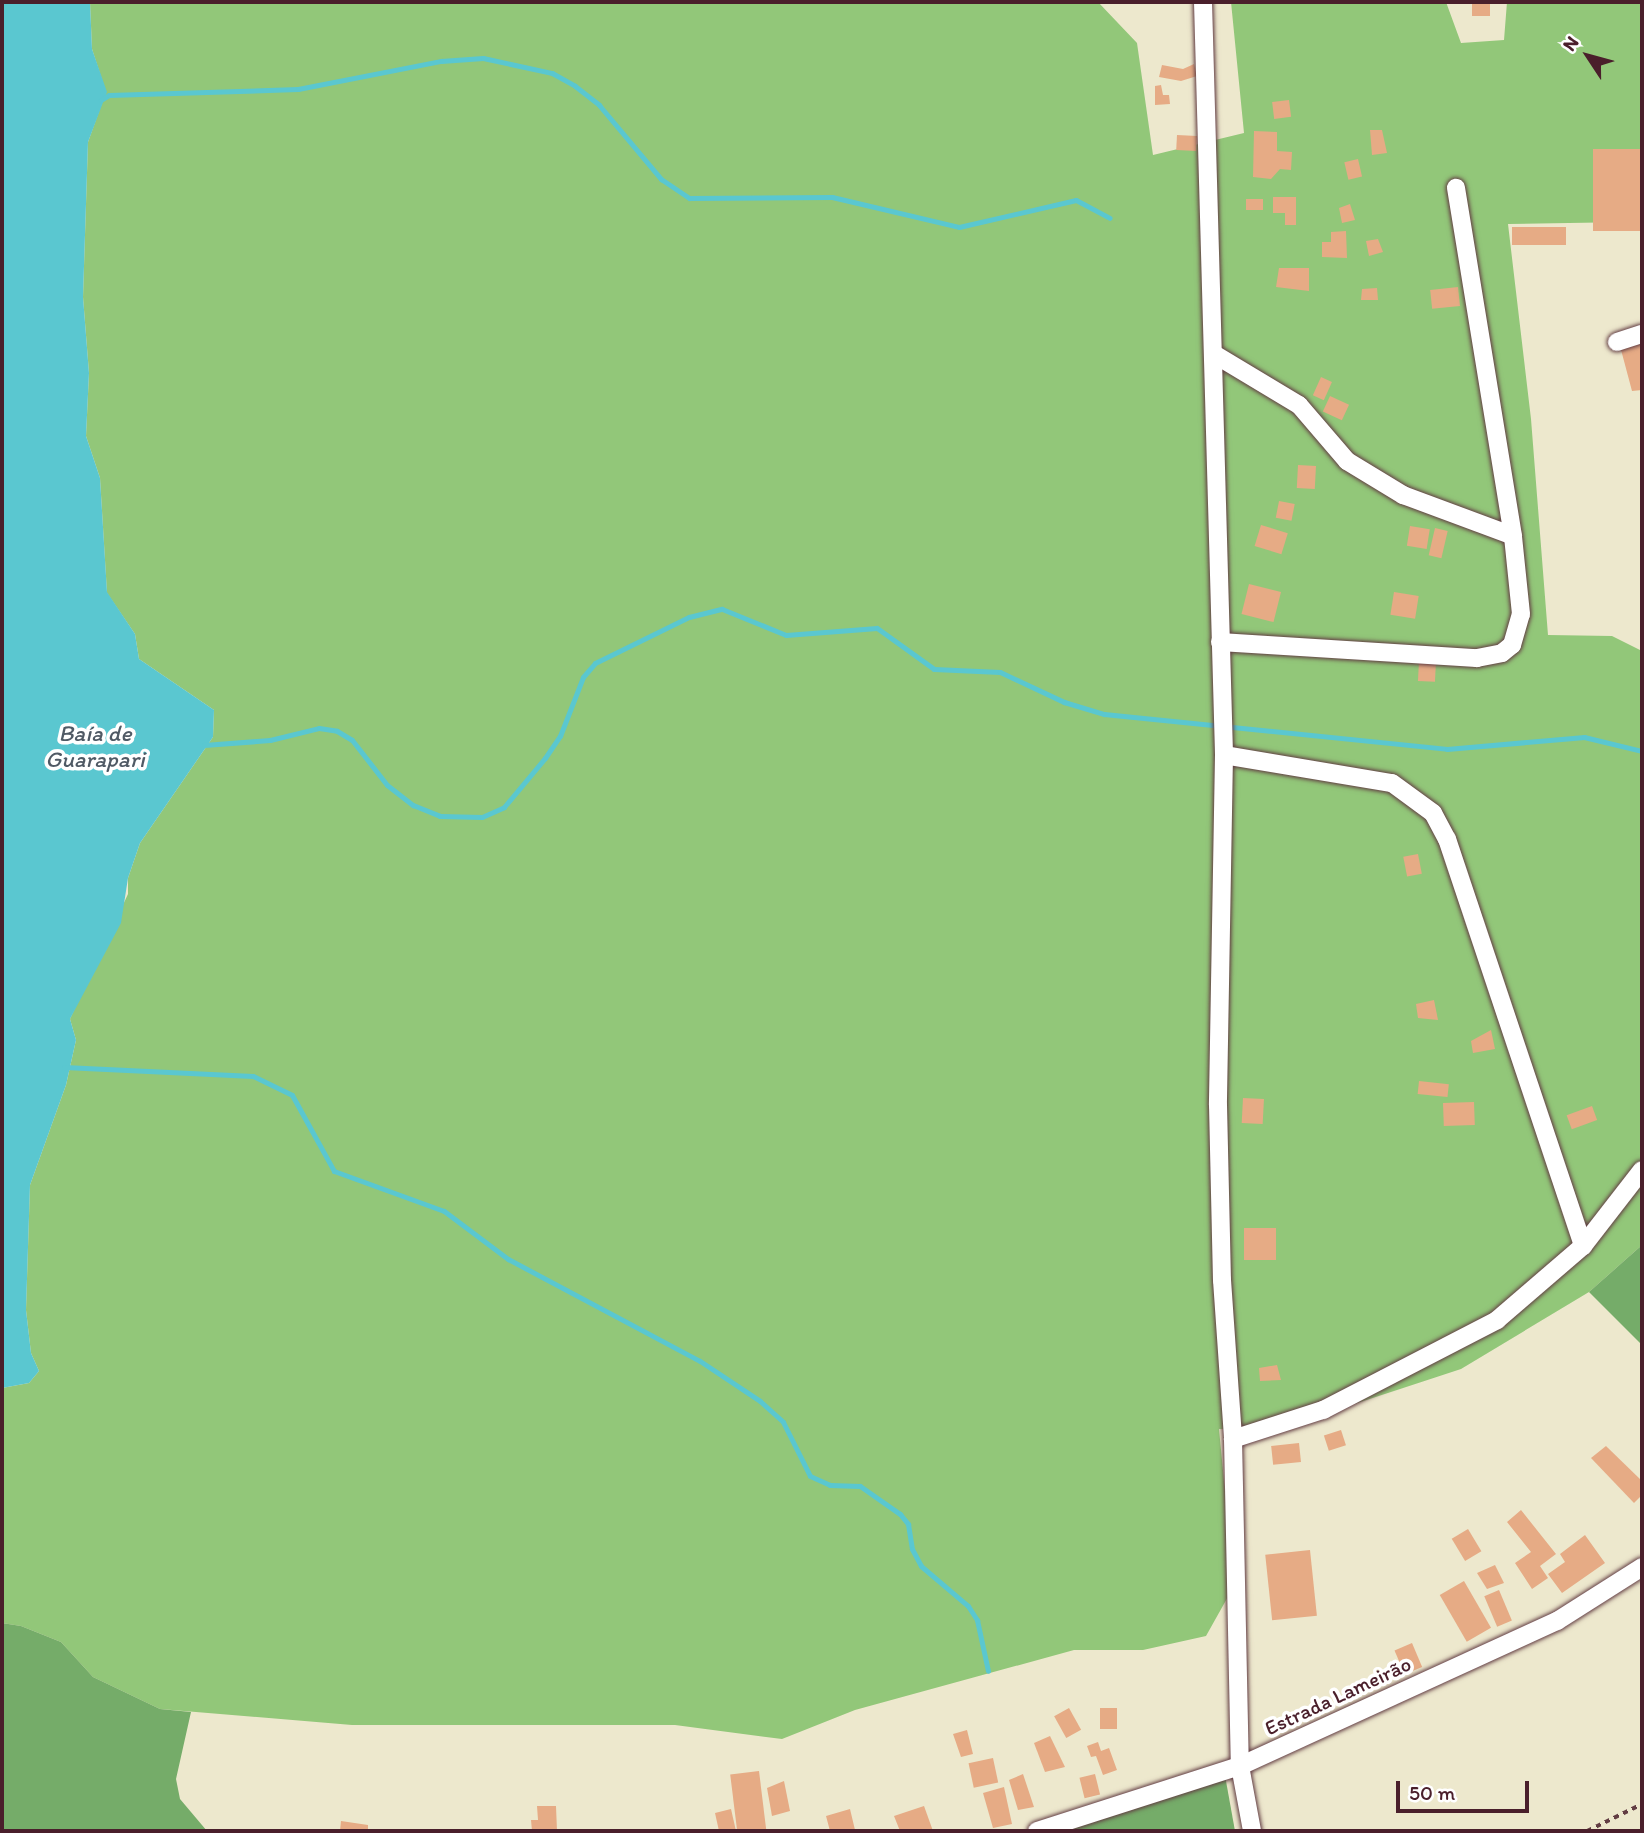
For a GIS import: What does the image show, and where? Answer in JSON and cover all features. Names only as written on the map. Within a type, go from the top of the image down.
[{"type":"street","points":[[1203,2],[1224,755],[1218,1105],[1222,1280],[1233,1439],[1240,1766],[1252,1831]]},
{"type":"street","points":[[1220,642],[1477,658],[1502,653],[1517,637],[1521,614],[1513,536],[1456,188]]},
{"type":"street","points":[[1617,342],[1642,334]]},
{"type":"street","points":[[1213,354],[1298,405],[1347,461],[1380,482],[1403,495],[1513,536]]},
{"type":"street","points":[[1224,755],[1392,783],[1433,813],[1447,839],[1583,1246]]},
{"type":"street","points":[[1233,1439],[1323,1410],[1497,1320],[1583,1246],[1642,1170]]},
{"type":"street","name":"Estrada Lameirão","points":[[1037,1831],[1240,1766],[1557,1621],[1642,1567]]},
{"type":"path","points":[[1587,1831],[1642,1804]]},
{"type":"green space","points":[[90,2],[1098,2],[1137,43],[1153,155],[1244,133],[1231,2],[1446,2],[1461,43],[1504,40],[1507,2],[1642,2],[1642,150],[1631,150],[1629,222],[1508,224],[1531,419],[1548,635],[1612,636],[1642,651],[1642,1245],[1589,1292],[1461,1369],[1327,1413],[1258,1430],[1219,1429],[1234,1586],[1206,1636],[1143,1650],[1074,1650],[855,1710],[782,1739],[675,1725],[352,1725],[160,1709],[93,1677],[61,1642],[21,1626],[2,1623],[2,1388],[29,1383],[39,1371],[31,1353],[26,1310],[30,1185],[66,1085],[76,1040],[70,1019],[128,894],[128,878],[140,843],[213,737],[214,710],[139,659],[135,634],[107,593],[100,478],[86,436],[89,373],[83,297],[88,142],[106,92],[92,49]]},
{"type":"green space","points":[[1642,1245],[1642,1345],[1589,1292]]},
{"type":"green space","points":[[2,1623],[21,1626],[61,1642],[93,1677],[160,1709],[191,1712],[176,1779],[180,1799],[207,1831],[2,1831]]},
{"type":"green space","points":[[1224,1770],[1235,1831],[1067,1831],[1130,1804]]},
{"type":"water","name":"Baía de Guarapari","points":[[2,2],[90,2],[92,49],[107,92],[88,142],[83,297],[89,373],[86,436],[100,478],[107,592],[135,634],[139,659],[214,710],[213,737],[140,843],[128,878],[121,923],[70,1019],[76,1040],[66,1085],[30,1185],[26,1310],[31,1353],[39,1371],[29,1383],[2,1388]]},
{"type":"building","points":[[1472,2],[1490,2],[1490,16],[1472,16]]},
{"type":"building","points":[[1194,64],[1197,76],[1181,81],[1159,77],[1162,65],[1183,69]]},
{"type":"building","points":[[1161,85],[1163,95],[1169,95],[1170,104],[1155,105],[1155,86]]},
{"type":"building","points":[[1289,100],[1291,117],[1274,119],[1272,102]]},
{"type":"building","points":[[1370,130],[1382,130],[1387,153],[1372,155]]},
{"type":"building","points":[[1254,131],[1277,132],[1277,151],[1292,152],[1291,170],[1280,169],[1271,179],[1253,177]]},
{"type":"building","points":[[1177,135],[1197,136],[1196,151],[1176,150]]},
{"type":"building","points":[[1593,149],[1642,149],[1642,231],[1593,231]]},
{"type":"building","points":[[1358,159],[1362,177],[1348,180],[1344,162]]},
{"type":"building","points":[[1273,197],[1296,197],[1296,225],[1285,225],[1285,213],[1273,213]]},
{"type":"building","points":[[1246,199],[1263,199],[1263,210],[1246,210]]},
{"type":"building","points":[[1350,204],[1355,220],[1342,223],[1339,208]]},
{"type":"building","points":[[1512,227],[1566,227],[1566,245],[1512,245]]},
{"type":"building","points":[[1346,231],[1347,258],[1322,257],[1322,242],[1331,242],[1331,232]]},
{"type":"building","points":[[1378,239],[1383,252],[1369,256],[1366,241]]},
{"type":"building","points":[[1279,268],[1309,268],[1309,291],[1276,287]]},
{"type":"building","points":[[1458,287],[1460,306],[1432,309],[1430,290]]},
{"type":"building","points":[[1377,288],[1378,300],[1361,300],[1362,289]]},
{"type":"building","points":[[1640,341],[1642,390],[1632,391],[1620,346]]},
{"type":"building","points":[[1321,377],[1332,382],[1324,400],[1313,395]]},
{"type":"building","points":[[1330,396],[1349,405],[1342,420],[1323,411]]},
{"type":"building","points":[[1298,465],[1316,466],[1315,489],[1297,488]]},
{"type":"building","points":[[1279,501],[1295,504],[1291,521],[1276,518]]},
{"type":"building","points":[[1261,525],[1288,533],[1281,554],[1255,546]]},
{"type":"building","points":[[1410,526],[1430,529],[1427,549],[1407,546]]},
{"type":"building","points":[[1435,528],[1448,531],[1441,558],[1429,555]]},
{"type":"building","points":[[1249,584],[1281,592],[1274,622],[1242,614]]},
{"type":"building","points":[[1394,592],[1419,596],[1415,619],[1390,615]]},
{"type":"building","points":[[1419,661],[1436,662],[1435,682],[1418,681]]},
{"type":"building","points":[[1418,854],[1422,874],[1407,876],[1403,857]]},
{"type":"building","points":[[1434,1000],[1438,1020],[1418,1018],[1416,1004]]},
{"type":"building","points":[[1491,1030],[1495,1049],[1473,1053],[1471,1041]]},
{"type":"building","points":[[1419,1081],[1449,1084],[1447,1097],[1418,1094]]},
{"type":"building","points":[[1243,1098],[1264,1099],[1263,1124],[1242,1123]]},
{"type":"building","points":[[1474,1102],[1475,1125],[1444,1126],[1443,1103]]},
{"type":"building","points":[[1592,1106],[1597,1120],[1572,1129],[1567,1115]]},
{"type":"building","points":[[1244,1228],[1276,1228],[1276,1260],[1244,1260]]},
{"type":"building","points":[[1277,1365],[1281,1380],[1260,1381],[1259,1368]]},
{"type":"building","points":[[1341,1430],[1346,1445],[1329,1451],[1324,1436]]},
{"type":"building","points":[[1299,1443],[1301,1462],[1273,1465],[1271,1446]]},
{"type":"building","points":[[1606,1446],[1642,1481],[1642,1495],[1634,1503],[1591,1458]]},
{"type":"building","points":[[1521,1510],[1556,1554],[1540,1566],[1548,1578],[1532,1589],[1515,1563],[1531,1552],[1507,1522]]},
{"type":"building","points":[[1468,1529],[1481,1551],[1465,1561],[1452,1539]]},
{"type":"building","points":[[1585,1535],[1605,1563],[1562,1593],[1548,1574],[1565,1562],[1560,1554]]},
{"type":"building","points":[[1310,1550],[1317,1616],[1272,1620],[1265,1555]]},
{"type":"building","points":[[1495,1565],[1504,1583],[1487,1589],[1477,1573]]},
{"type":"building","points":[[1464,1581],[1491,1628],[1467,1642],[1440,1595]]},
{"type":"building","points":[[1499,1590],[1512,1620],[1497,1627],[1484,1596]]},
{"type":"building","points":[[1412,1643],[1422,1667],[1405,1674],[1395,1650]]},
{"type":"building","points":[[1069,1708],[1081,1730],[1066,1738],[1054,1716]]},
{"type":"building","points":[[1100,1708],[1117,1708],[1117,1729],[1100,1729]]},
{"type":"building","points":[[967,1730],[973,1754],[961,1757],[953,1734]]},
{"type":"building","points":[[1050,1736],[1065,1767],[1045,1772],[1034,1743]]},
{"type":"building","points":[[1098,1742],[1101,1751],[1109,1748],[1117,1770],[1103,1775],[1096,1756],[1091,1757],[1087,1746]]},
{"type":"building","points":[[993,1758],[998,1782],[974,1788],[969,1763]]},
{"type":"building","points":[[759,1771],[766,1831],[737,1831],[730,1775]]},
{"type":"building","points":[[1023,1774],[1034,1807],[1018,1810],[1009,1780]]},
{"type":"building","points":[[1095,1774],[1100,1794],[1085,1798],[1079,1778]]},
{"type":"building","points":[[784,1781],[790,1811],[772,1816],[767,1788]]},
{"type":"building","points":[[1004,1787],[1012,1824],[993,1828],[983,1793]]},
{"type":"building","points":[[537,1806],[556,1806],[557,1831],[532,1831],[531,1820],[538,1820]]},
{"type":"building","points":[[924,1806],[933,1831],[900,1831],[894,1816]]},
{"type":"building","points":[[731,1809],[736,1831],[719,1831],[715,1813]]},
{"type":"building","points":[[850,1809],[855,1830],[865,1831],[830,1831],[826,1816]]},
{"type":"building","points":[[341,1821],[368,1825],[368,1831],[340,1831]]},
{"type":"waterway","points":[[101,100],[109,95],[298,89],[441,61],[483,58],[552,73],[575,86],[599,105],[661,179],[689,198],[832,197],[959,227],[1076,200],[1110,218]]},
{"type":"waterway","points":[[204,745],[270,740],[319,728],[337,731],[352,740],[387,785],[413,805],[440,816],[482,817],[504,807],[545,758],[560,736],[583,677],[595,663],[689,617],[722,609],[786,635],[877,628],[934,669],[1000,672],[1064,702],[1104,714],[1447,749],[1584,737],[1642,751]]},
{"type":"waterway","points":[[64,1067],[253,1076],[292,1095],[334,1171],[444,1211],[508,1259],[700,1361],[760,1401],[783,1422],[810,1476],[830,1485],[860,1486],[900,1514],[908,1524],[912,1549],[921,1566],[968,1606],[977,1620],[988,1671]]}]
